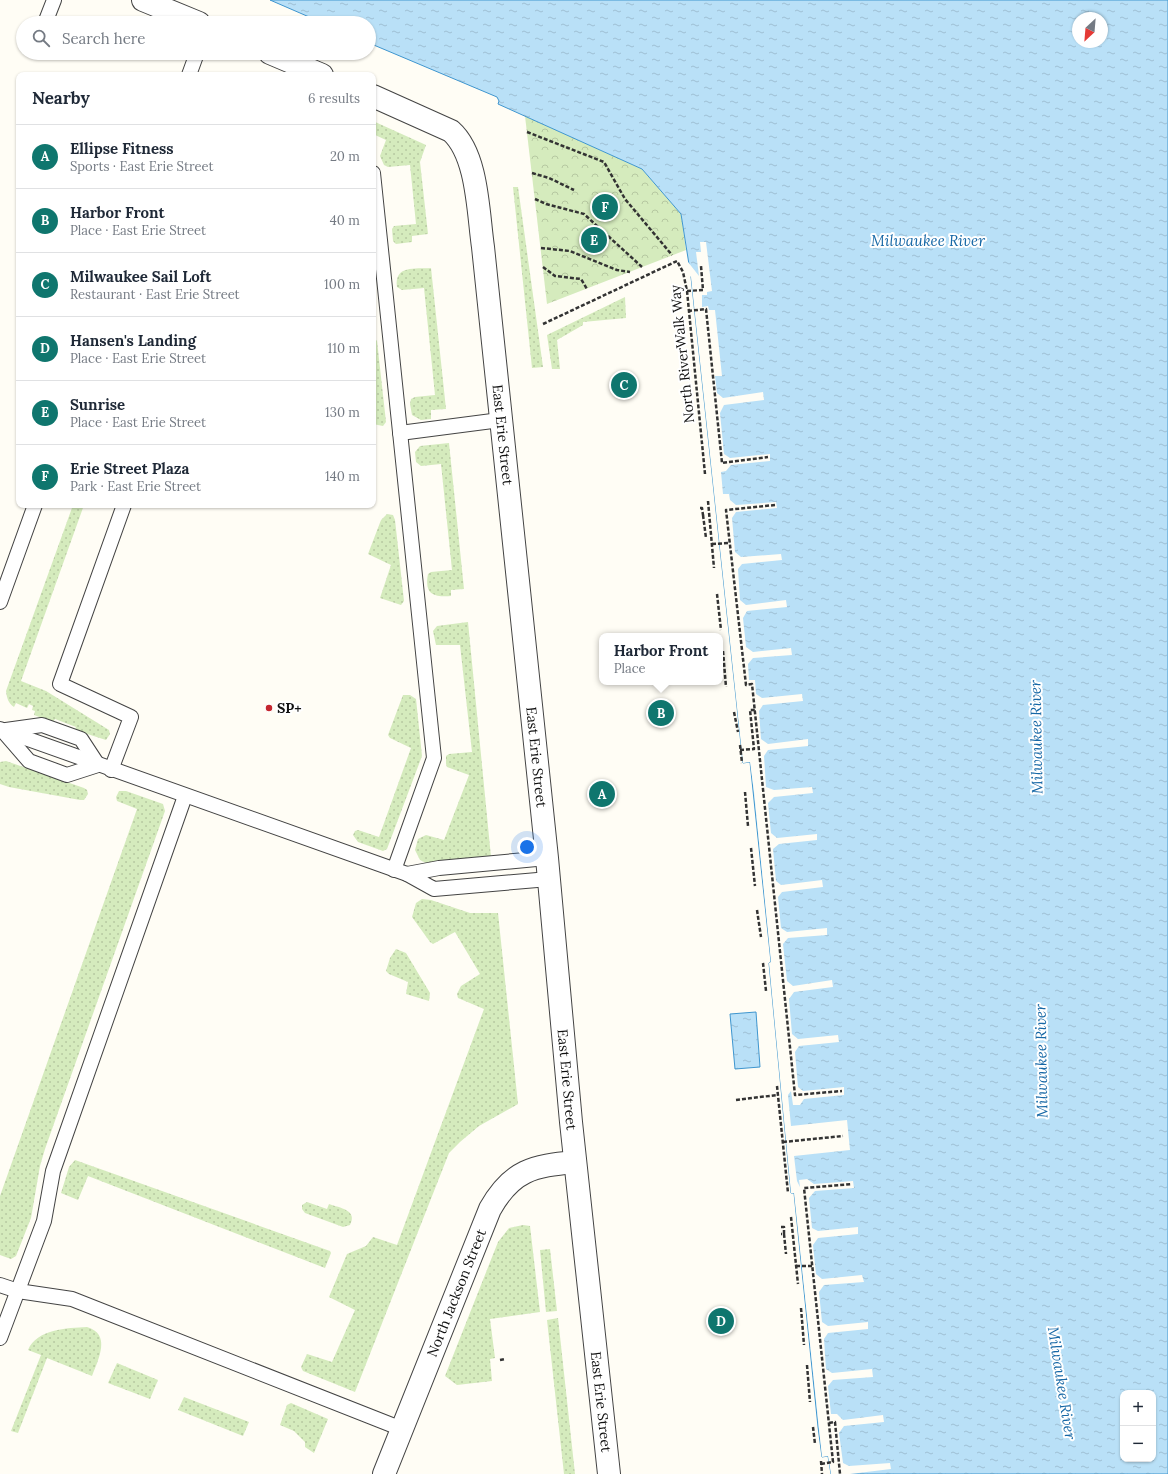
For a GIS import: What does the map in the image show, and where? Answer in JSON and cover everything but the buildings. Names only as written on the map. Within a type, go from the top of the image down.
[{"type":"street","points":[[143,0],[182,16]]},
{"type":"street","points":[[287,60],[315,72]]},
{"type":"street","name":"East Erie Street","points":[[376,97],[451,131],[458,137],[467,153],[473,172],[483,247],[548,868],[575,1162],[609,1474]]},
{"type":"street","name":"North Jackson Street","points":[[384,1474],[490,1209],[498,1194],[522,1172],[546,1165],[575,1162]]},
{"type":"lane","points":[[48,16],[54,0]]},
{"type":"lane","points":[[190,72],[194,60]]},
{"type":"lane","points":[[376,202],[434,758],[401,872]]},
{"type":"lane","points":[[400,433],[500,420]]},
{"type":"lane","points":[[0,602],[34,508]]},
{"type":"lane","points":[[105,768],[131,716],[60,684],[123,508]]},
{"type":"lane","points":[[1,730],[42,725],[81,739],[105,768]]},
{"type":"lane","points":[[1,730],[29,761],[67,775],[105,768],[401,872],[434,889],[548,868]]},
{"type":"lane","points":[[0,1338],[44,1221],[53,1171],[185,796]]},
{"type":"lane","points":[[401,872],[430,869],[548,868]]},
{"type":"lane","points":[[0,1285],[18,1291],[72,1299],[402,1429]]},
{"type":"path","points":[[527,132],[604,162],[625,199],[672,255]]},
{"type":"path","points":[[532,173],[549,178],[574,190]]},
{"type":"path","points":[[535,199],[546,204],[584,214],[642,267]]},
{"type":"path","points":[[541,248],[570,251],[617,270],[630,272]]},
{"type":"path","name":"North RiverWalk Way","points":[[543,324],[677,261],[683,272],[686,291],[705,474]]},
{"type":"path","points":[[686,291],[703,290],[701,266]]},
{"type":"path","points":[[543,268],[555,276],[580,279],[587,289]]},
{"type":"path","points":[[688,311],[706,309],[722,463],[768,458]]},
{"type":"path","points":[[708,501],[714,568]]},
{"type":"path","points":[[775,505],[726,510],[746,685],[752,684],[795,1095],[842,1091]]},
{"type":"path","points":[[700,508],[702,508],[706,538]]},
{"type":"path","points":[[712,544],[730,543]]},
{"type":"path","points":[[717,594],[721,630]]},
{"type":"path","points":[[723,651],[726,687]]},
{"type":"path","points":[[740,750],[754,749],[750,710],[755,710]]},
{"type":"path","points":[[734,712],[738,732]]},
{"type":"path","points":[[740,745],[742,763]]},
{"type":"path","points":[[745,792],[748,826]]},
{"type":"path","points":[[751,848],[755,886]]},
{"type":"path","points":[[757,910],[760,937]]},
{"type":"path","points":[[763,963],[766,991]]},
{"type":"path","points":[[776,1086],[788,1193]]},
{"type":"path","points":[[736,1100],[777,1095]]},
{"type":"path","points":[[783,1142],[843,1136]]},
{"type":"path","points":[[822,1474],[821,1462],[834,1462],[804,1188],[852,1184]]},
{"type":"path","points":[[791,1217],[798,1284]]},
{"type":"path","points":[[781,1227],[784,1227],[783,1234],[786,1254]]},
{"type":"path","points":[[796,1266],[812,1266]]},
{"type":"path","points":[[801,1308],[804,1345]]},
{"type":"path","points":[[500,1360],[505,1360]]},
{"type":"path","points":[[806,1365],[810,1402]]},
{"type":"path","points":[[829,1423],[835,1422],[840,1474]]},
{"type":"path","points":[[813,1427],[815,1444]]},
{"type":"green space","points":[[525,116],[642,169],[681,214],[686,250],[547,304]]},
{"type":"green space","points":[[376,122],[426,145],[420,162],[428,234],[412,236],[412,242],[396,244],[393,241],[392,229],[394,226],[416,224],[410,165],[388,167],[384,165],[380,156],[386,140],[376,135]]},
{"type":"green space","points":[[513,187],[518,187],[543,367],[532,368]]},
{"type":"green space","points":[[431,268],[446,409],[431,410],[431,419],[421,420],[412,415],[410,404],[411,399],[415,397],[435,395],[424,288],[402,290],[397,287],[397,280],[402,272],[407,270]]},
{"type":"green space","points":[[625,297],[626,318],[583,322],[583,325],[557,340],[560,369],[552,369],[547,335]]},
{"type":"green space","points":[[376,340],[386,422],[383,426],[376,425]]},
{"type":"green space","points":[[449,443],[464,589],[451,590],[451,596],[440,596],[435,595],[429,590],[427,581],[428,574],[431,572],[452,570],[441,464],[421,466],[416,462],[415,452],[420,446]]},
{"type":"green space","points":[[72,508],[83,508],[21,681],[46,691],[109,730],[110,734],[106,740],[75,730],[76,727],[55,719],[53,722],[34,715],[35,711],[32,710],[33,706],[29,704],[27,708],[16,703],[14,707],[8,700],[6,691]]},
{"type":"green space","points":[[387,514],[393,515],[395,520],[404,601],[401,605],[380,598],[391,565],[368,554],[381,520]]},
{"type":"green space","points":[[468,622],[491,857],[426,863],[420,860],[415,850],[418,839],[426,835],[444,840],[469,775],[447,767],[446,756],[449,754],[472,752],[460,645],[436,645],[433,631],[437,626]]},
{"type":"green space","points":[[403,695],[410,695],[416,699],[422,756],[387,849],[383,851],[358,842],[353,835],[355,831],[358,830],[379,837],[411,748],[390,738],[388,735]]},
{"type":"green space","points":[[6,761],[84,788],[87,790],[88,794],[84,800],[80,800],[0,784],[0,762]]},
{"type":"green space","points":[[119,791],[126,791],[163,804],[165,811],[45,1149],[40,1166],[31,1218],[16,1256],[11,1259],[0,1255],[0,1196],[137,809],[117,801],[116,797]]},
{"type":"green space","points":[[422,899],[431,900],[470,913],[498,913],[518,1104],[479,1126],[449,1153],[355,1392],[303,1371],[301,1367],[307,1354],[332,1362],[355,1310],[329,1297],[347,1254],[366,1246],[373,1237],[397,1245],[484,1009],[458,998],[457,994],[461,986],[480,974],[455,932],[433,944],[412,917],[416,903]]},
{"type":"green space","points":[[396,949],[406,953],[430,993],[429,1001],[406,994],[408,982],[389,974],[386,971],[390,958]]},
{"type":"green space","points":[[75,1160],[330,1251],[331,1253],[325,1268],[88,1176],[78,1200],[61,1193],[69,1167]]},
{"type":"green space","points":[[307,1202],[327,1209],[329,1204],[347,1210],[352,1216],[350,1225],[343,1227],[305,1213],[302,1209],[302,1205]]},
{"type":"green space","points":[[523,1225],[530,1226],[540,1312],[490,1319],[495,1358],[490,1359],[492,1381],[457,1385],[445,1376],[498,1242],[509,1228]]},
{"type":"green space","points":[[550,1249],[557,1311],[546,1312],[540,1250]]},
{"type":"green space","points":[[558,1318],[575,1474],[564,1474],[547,1320]]},
{"type":"green space","points":[[87,1327],[94,1330],[99,1335],[101,1341],[98,1362],[92,1376],[47,1358],[18,1433],[11,1431],[41,1355],[28,1350],[32,1343],[45,1334],[53,1331]]},
{"type":"green space","points":[[117,1363],[158,1380],[150,1399],[108,1383]]},
{"type":"green space","points":[[184,1397],[249,1422],[243,1436],[178,1410]]},
{"type":"green space","points":[[291,1403],[328,1419],[314,1453],[305,1447],[305,1442],[294,1431],[280,1425],[287,1405]]},
{"type":"water","name":"Milwaukee River","points":[[270,0],[1168,0],[1168,1474],[831,1474],[828,1456],[822,1457],[794,1193],[791,1193],[769,963],[771,962],[750,762],[743,763],[691,277],[681,214],[642,169],[498,104],[499,101],[497,97],[376,46],[376,16],[307,16]]},
{"type":"water","points":[[756,1012],[760,1067],[735,1069],[730,1014]]},
{"type":"pier","points":[[700,242],[706,242],[712,291],[707,292],[707,295],[702,295],[702,307],[708,306],[709,310],[715,310],[722,376],[715,376],[717,393],[723,398],[763,392],[764,400],[724,405],[720,413],[724,454],[730,458],[770,454],[770,461],[731,465],[726,471],[721,472],[723,494],[729,494],[730,500],[736,505],[776,502],[777,508],[736,512],[732,518],[735,552],[741,557],[781,554],[782,560],[742,564],[738,569],[740,600],[746,605],[786,600],[787,607],[747,611],[743,618],[746,647],[753,652],[791,648],[792,655],[753,658],[748,664],[749,680],[755,680],[756,694],[762,698],[802,694],[803,701],[763,705],[759,711],[761,739],[768,744],[808,739],[808,746],[768,750],[764,756],[766,787],[774,790],[812,787],[813,793],[774,797],[768,803],[771,833],[777,838],[817,834],[817,840],[779,844],[773,849],[776,881],[781,885],[822,880],[823,887],[782,892],[778,897],[781,928],[787,932],[827,928],[827,935],[788,938],[783,944],[787,981],[793,986],[832,980],[833,987],[794,992],[789,999],[792,1034],[798,1039],[838,1035],[839,1042],[799,1046],[795,1052],[798,1087],[803,1091],[844,1087],[844,1095],[804,1099],[800,1105],[793,1105],[791,1091],[788,1095],[791,1126],[847,1120],[850,1150],[794,1156],[797,1181],[800,1187],[799,1180],[807,1179],[814,1184],[853,1181],[854,1188],[815,1191],[809,1198],[812,1228],[818,1231],[858,1227],[858,1234],[818,1238],[813,1245],[816,1274],[822,1279],[862,1275],[864,1282],[824,1285],[819,1292],[822,1322],[828,1326],[868,1322],[868,1329],[828,1333],[824,1339],[826,1369],[832,1373],[872,1369],[873,1377],[833,1380],[828,1386],[831,1414],[837,1414],[843,1420],[883,1415],[884,1422],[844,1426],[839,1433],[843,1463],[849,1466],[890,1463],[891,1469],[850,1474],[831,1474],[828,1456],[822,1457],[794,1193],[791,1193],[769,963],[771,962],[754,792],[750,762],[743,763],[691,277],[688,274],[688,262],[699,276],[696,252],[701,252]]},
{"type":"place","name":"Erie Street Plaza","points":[[605,207]]},
{"type":"place","name":"Sunrise","points":[[594,240]]},
{"type":"place","name":"Milwaukee Sail Loft","points":[[624,385]]},
{"type":"place","name":"SP+","points":[[269,708]]},
{"type":"place","name":"Harbor Front","points":[[661,713]]},
{"type":"place","name":"Ellipse Fitness","points":[[602,794]]},
{"type":"place","name":"Hansen's Landing","points":[[721,1321]]}]
